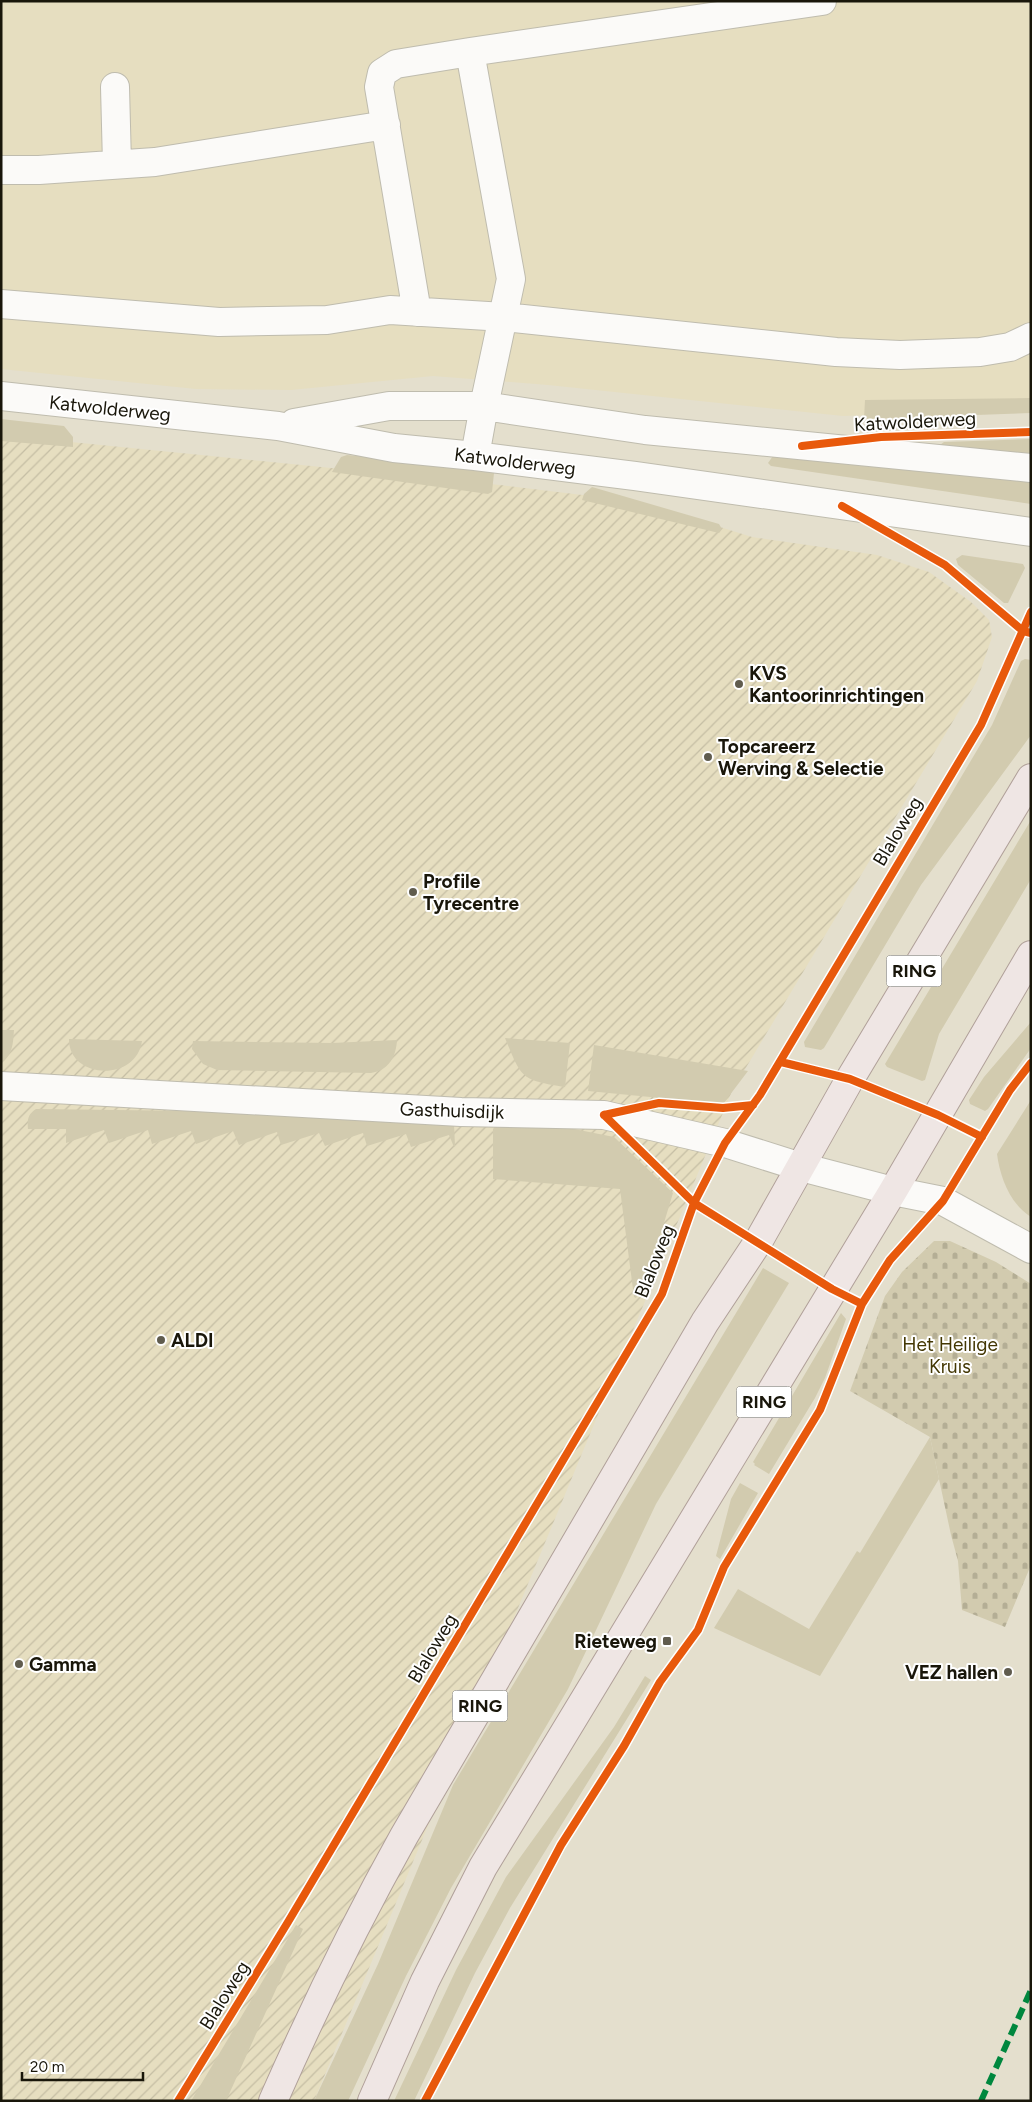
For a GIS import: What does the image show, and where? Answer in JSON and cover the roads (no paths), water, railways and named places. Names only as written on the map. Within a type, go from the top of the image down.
[{"type":"main road","name":"RING","points":[[273,2101],[314,2008],[357,1921],[404,1836],[700,1330],[758,1242],[850,1079],[1031,778]]},
{"type":"main road","name":"RING","points":[[372,2101],[425,1981],[483,1867],[893,1191],[1031,955]]},
{"type":"street","points":[[417,312],[379,87],[382,73],[396,64],[822,1]]},
{"type":"street","points":[[470,52],[511,280],[475,456]]},
{"type":"street","points":[[116,87],[117,164]]},
{"type":"street","points":[[1,170],[39,170],[156,162],[386,125]]},
{"type":"street","points":[[1,304],[218,322],[327,320],[390,310],[504,317],[836,352],[900,356],[980,352],[1010,347],[1031,337]]},
{"type":"street","name":"Katwolderweg","points":[[1,396],[278,426],[394,448],[635,476],[1031,532]]},
{"type":"street","name":"Katwolderweg","points":[[278,426],[389,406],[484,406],[644,430],[1031,468]]},
{"type":"street","name":"Gasthuisdijk","points":[[1,1086],[462,1112],[604,1114],[726,1143],[801,1167],[893,1191],[943,1201],[1031,1249]]},
{"type":"place","name":"KVS Kantoorinrichtingen","points":[[739,684]]},
{"type":"place","name":"Topcareerz Werving & Selectie","points":[[708,757]]},
{"type":"place","name":"Profile Tyrecentre","points":[[413,892]]},
{"type":"place","name":"ALDI","points":[[161,1340]]},
{"type":"place","name":"Rieteweg","points":[[667,1641]]},
{"type":"place","name":"Gamma","points":[[19,1664]]},
{"type":"place","name":"VEZ hallen","points":[[1008,1672]]},
{"type":"park label","name":"Het Heilige Kruis","points":[[950,1355]]}]
